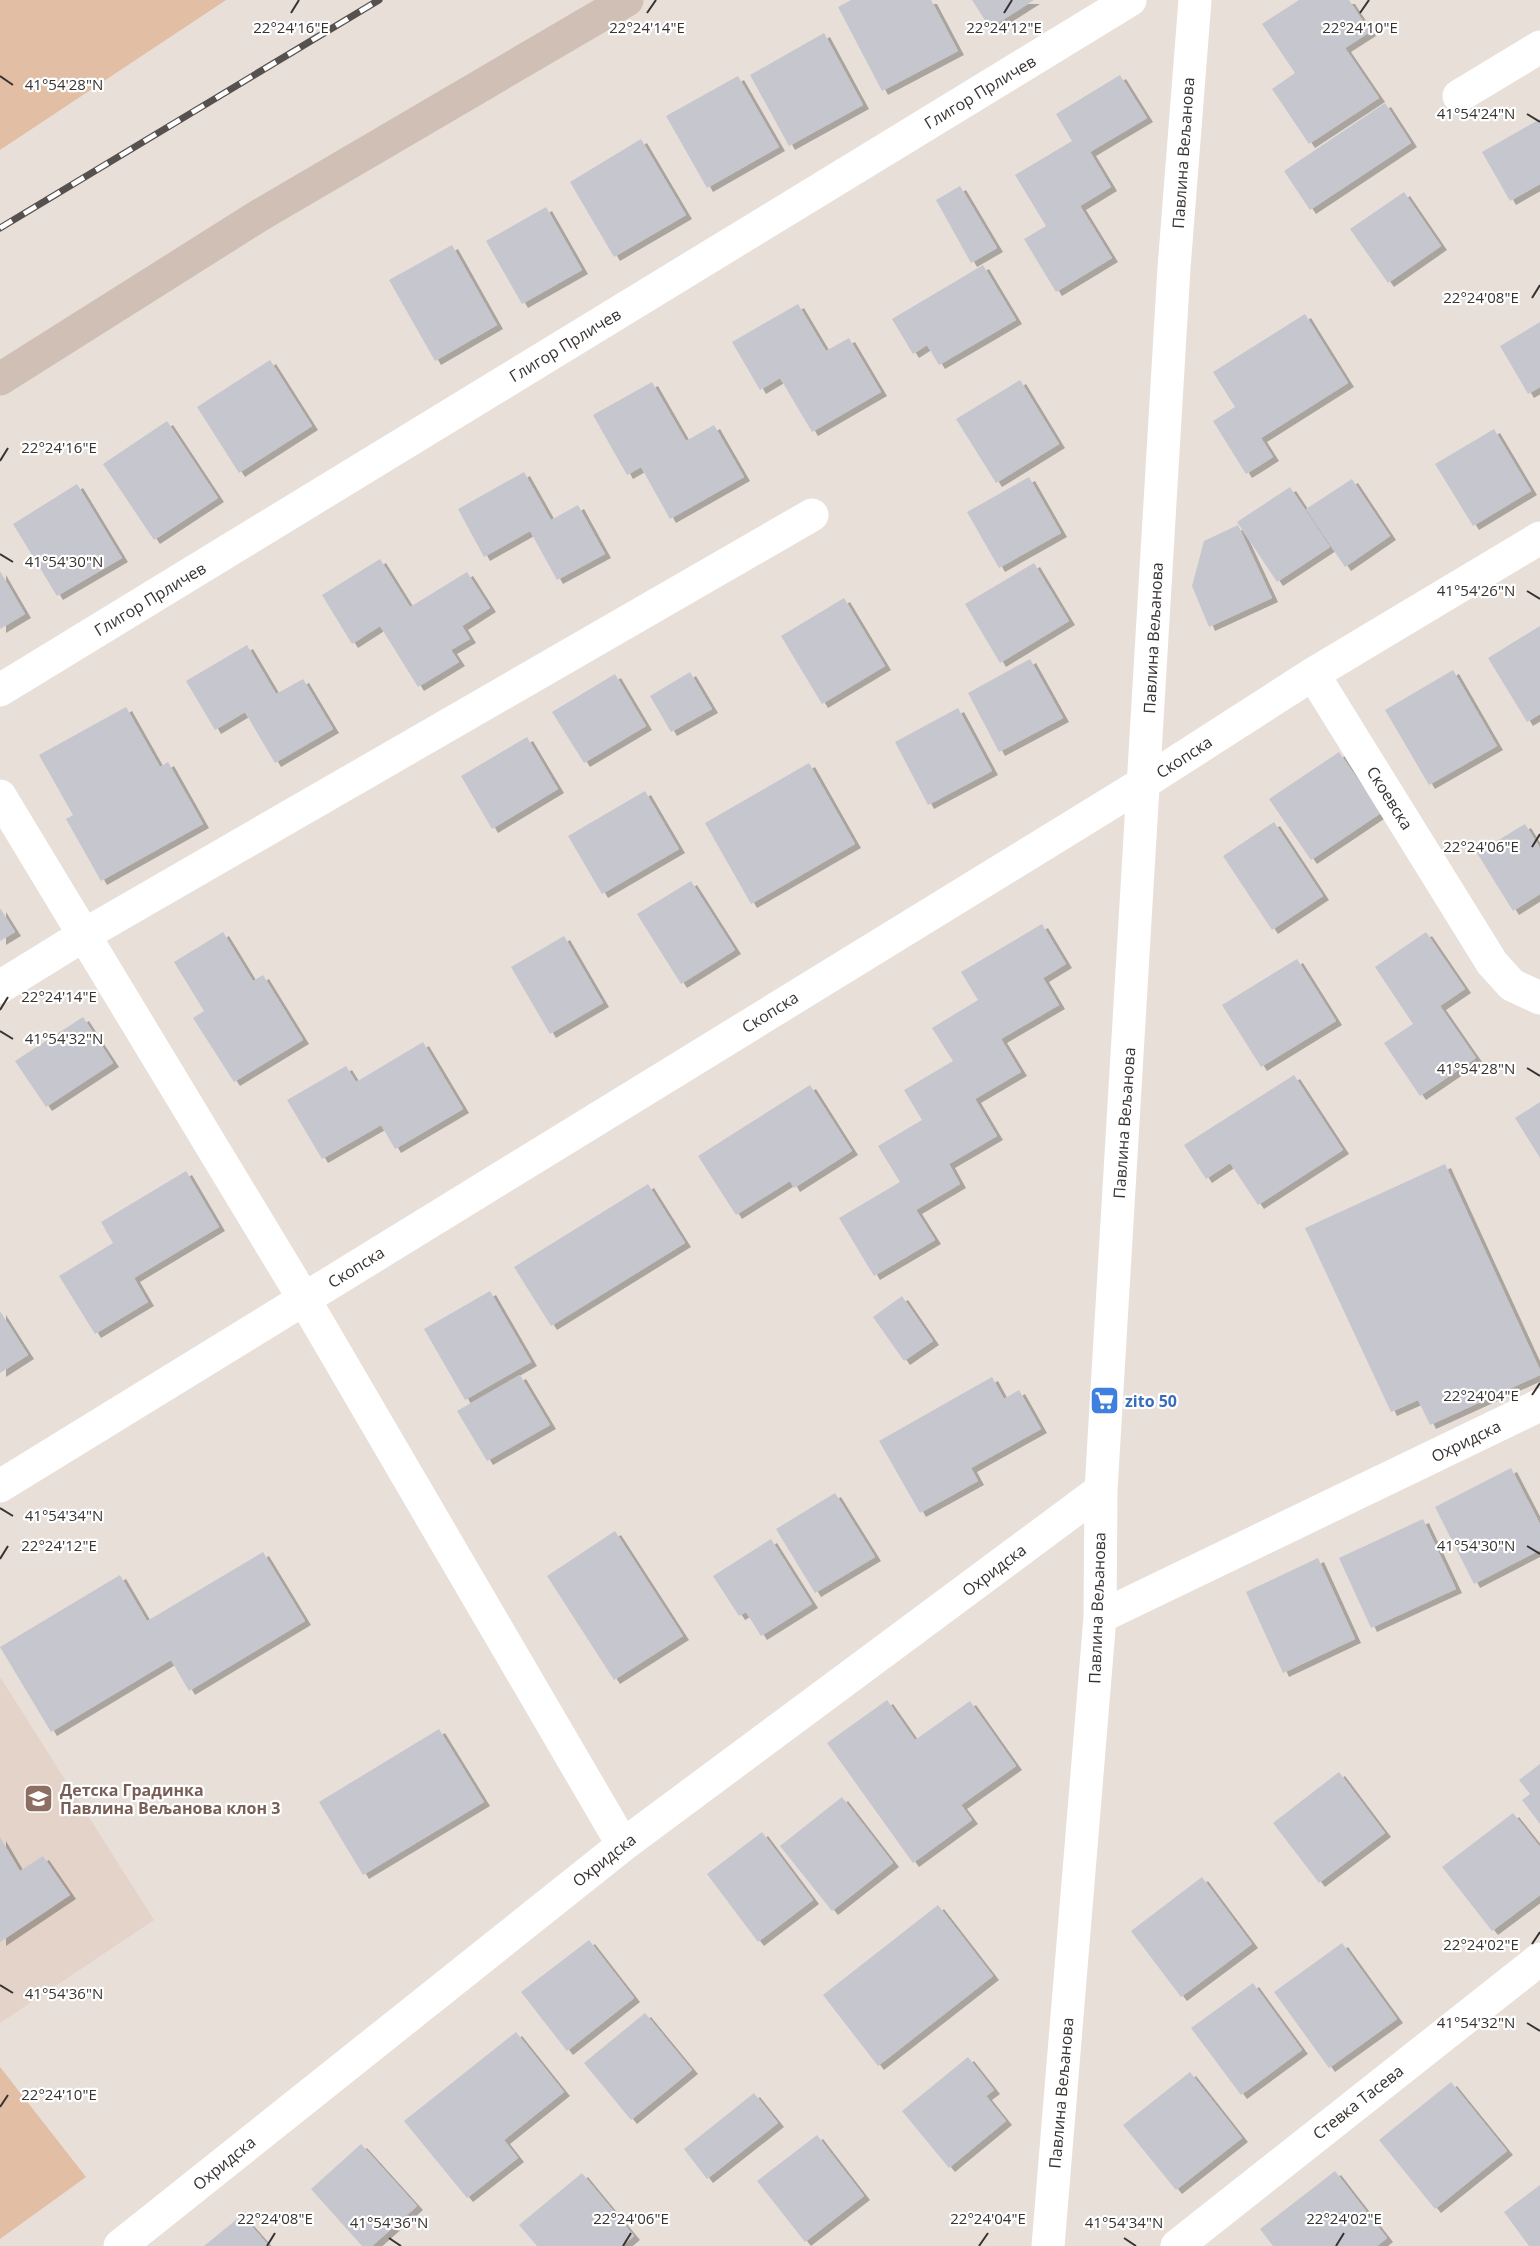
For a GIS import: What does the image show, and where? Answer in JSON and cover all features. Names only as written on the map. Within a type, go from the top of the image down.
[{"type":"street","points":[[0,379],[260,215],[627,0]]},
{"type":"street","name":"Глигор Прличев","points":[[0,690],[1130,0]]},
{"type":"street","name":"Павлина Вељанова","points":[[1048,2246],[1100,1617],[1101,1490],[1174,268],[1195,0]]},
{"type":"street","points":[[1459,96],[1540,47]]},
{"type":"street","points":[[0,987],[84,935],[812,515]]},
{"type":"street","name":"Скопска","points":[[0,1486],[1145,782],[1313,674],[1540,538]]},
{"type":"street","name":"Скоевска","points":[[1313,674],[1492,963],[1512,985],[1540,998]]},
{"type":"street","points":[[0,796],[304,1299],[623,1845]]},
{"type":"street","name":"Охридска","points":[[1100,1617],[1540,1405]]},
{"type":"street","name":"Охридска","points":[[120,2246],[623,1845],[1101,1490]]},
{"type":"street","name":"Стевка Тасева","points":[[1177,2246],[1540,1959]]},
{"type":"shaded area","points":[[0,0],[226,0],[0,150]]},
{"type":"shaded area","name":"Детска Градинка Павлина Вељанова клон 3","points":[[0,1677],[154,1920],[0,2023]]},
{"type":"shaded area","points":[[0,2067],[86,2177],[0,2239]]},
{"type":"building","points":[[851,0],[931,0],[958,51],[882,91],[838,7]]},
{"type":"building","points":[[972,0],[1034,0],[990,28]]},
{"type":"building","points":[[1299,0],[1349,0],[1370,32],[1345,48],[1379,98],[1309,144],[1272,89],[1295,73],[1262,24]]},
{"type":"building","points":[[824,33],[863,105],[789,146],[750,75]]},
{"type":"building","points":[[1120,75],[1147,118],[1090,152],[1111,187],[1080,206],[1112,258],[1056,292],[1024,239],[1046,226],[1015,175],[1072,141],[1056,114]]},
{"type":"building","points":[[738,76],[779,147],[707,188],[666,116]]},
{"type":"building","points":[[1385,103],[1411,143],[1310,210],[1284,171]]},
{"type":"building","points":[[1540,119],[1540,184],[1510,201],[1482,152]]},
{"type":"building","points":[[641,139],[686,215],[614,257],[570,182]]},
{"type":"building","points":[[960,186],[997,248],[971,263],[936,200]]},
{"type":"building","points":[[1404,192],[1441,246],[1388,283],[1350,229]]},
{"type":"building","points":[[546,207],[582,270],[522,304],[486,241]]},
{"type":"building","points":[[452,245],[497,325],[435,361],[389,280]]},
{"type":"building","points":[[983,265],[1016,320],[939,365],[927,345],[913,354],[892,319]]},
{"type":"building","points":[[798,304],[826,351],[849,338],[881,392],[812,432],[780,378],[760,390],[732,342]]},
{"type":"building","points":[[1305,314],[1348,383],[1261,438],[1273,457],[1246,474],[1213,421],[1235,407],[1213,372]]},
{"type":"building","points":[[1540,322],[1540,387],[1528,394],[1500,346]]},
{"type":"building","points":[[270,360],[312,426],[239,473],[197,407]]},
{"type":"building","points":[[1020,380],[1059,444],[996,483],[956,419]]},
{"type":"building","points":[[652,382],[686,441],[714,425],[744,477],[670,519],[641,467],[627,475],[593,415]]},
{"type":"building","points":[[167,421],[218,498],[154,540],[103,464]]},
{"type":"building","points":[[1494,429],[1531,491],[1473,526],[1435,464]]},
{"type":"building","points":[[524,472],[551,520],[578,505],[605,554],[557,580],[530,531],[484,557],[458,509]]},
{"type":"building","points":[[1029,477],[1061,533],[999,568],[967,512]]},
{"type":"building","points":[[1352,479],[1390,536],[1345,567],[1306,509]]},
{"type":"building","points":[[77,484],[122,558],[57,596],[13,524]]},
{"type":"building","points":[[1290,487],[1330,547],[1277,582],[1237,522]]},
{"type":"building","points":[[1238,525],[1272,598],[1209,627],[1192,586],[1204,541]]},
{"type":"building","points":[[380,559],[410,607],[467,572],[490,608],[462,626],[470,639],[451,650],[459,662],[418,687],[380,626],[352,644],[322,595]]},
{"type":"building","points":[[1034,563],[1069,621],[1000,663],[965,604]]},
{"type":"building","points":[[0,571],[25,614],[0,629]]},
{"type":"building","points":[[844,598],[885,666],[822,704],[781,636]]},
{"type":"building","points":[[1540,626],[1540,714],[1527,722],[1488,658]]},
{"type":"building","points":[[247,645],[276,694],[303,679],[333,729],[275,763],[245,712],[215,730],[186,681]]},
{"type":"building","points":[[1030,659],[1063,718],[999,752],[968,693]]},
{"type":"building","points":[[1453,670],[1497,746],[1429,785],[1385,710]]},
{"type":"building","points":[[690,672],[712,709],[671,732],[650,696]]},
{"type":"building","points":[[615,674],[646,726],[584,763],[552,712]]},
{"type":"building","points":[[126,707],[160,767],[168,762],[203,824],[101,881],[66,819],[73,815],[39,755]]},
{"type":"building","points":[[958,708],[992,771],[928,805],[895,742]]},
{"type":"building","points":[[527,737],[558,789],[492,829],[461,776]]},
{"type":"building","points":[[1339,752],[1381,813],[1311,860],[1269,799]]},
{"type":"building","points":[[809,763],[855,844],[751,904],[705,823]]},
{"type":"building","points":[[645,791],[679,849],[602,894],[568,836]]},
{"type":"building","points":[[1274,822],[1323,896],[1272,930],[1223,856]]},
{"type":"building","points":[[1525,824],[1540,848],[1540,894],[1513,911],[1477,853]]},
{"type":"building","points":[[691,881],[735,950],[681,984],[637,914]]},
{"type":"building","points":[[0,908],[15,932],[0,941]]},
{"type":"building","points":[[1042,924],[1066,964],[1043,978],[1059,1005],[1001,1039],[1021,1072],[975,1099],[997,1136],[949,1164],[960,1184],[916,1210],[935,1240],[874,1276],[839,1218],[900,1182],[878,1146],[922,1120],[904,1090],[953,1061],[932,1028],[978,1000],[961,972]]},
{"type":"building","points":[[223,932],[253,981],[263,975],[303,1040],[234,1082],[193,1018],[204,1011],[174,962]]},
{"type":"building","points":[[1426,932],[1465,989],[1440,1006],[1476,1058],[1420,1096],[1384,1043],[1413,1024],[1375,967]]},
{"type":"building","points":[[564,936],[603,1003],[550,1034],[511,967]]},
{"type":"building","points":[[1297,959],[1336,1021],[1261,1067],[1222,1005]]},
{"type":"building","points":[[83,1017],[113,1063],[46,1107],[15,1061]]},
{"type":"building","points":[[423,1042],[463,1109],[395,1149],[381,1125],[322,1159],[287,1100],[346,1066],[356,1082]]},
{"type":"building","points":[[1294,1075],[1343,1150],[1258,1205],[1230,1163],[1206,1179],[1184,1145]]},
{"type":"building","points":[[810,1085],[852,1151],[794,1188],[790,1181],[736,1215],[698,1156]]},
{"type":"building","points":[[1540,1102],[1540,1158],[1515,1118]]},
{"type":"building","points":[[1445,1164],[1540,1370],[1540,1375],[1430,1425],[1418,1400],[1391,1412],[1305,1228]]},
{"type":"building","points":[[186,1171],[219,1227],[134,1278],[148,1302],[95,1334],[59,1276],[113,1243],[101,1222]]},
{"type":"building","points":[[648,1184],[685,1243],[551,1326],[514,1267]]},
{"type":"building","points":[[490,1291],[531,1362],[465,1400],[424,1329]]},
{"type":"building","points":[[902,1296],[933,1341],[904,1361],[873,1317]]},
{"type":"building","points":[[0,1311],[28,1355],[0,1373]]},
{"type":"building","points":[[520,1375],[550,1425],[487,1461],[457,1411]]},
{"type":"building","points":[[992,1377],[1004,1399],[1019,1390],[1041,1429],[971,1468],[978,1481],[920,1513],[879,1441]]},
{"type":"building","points":[[1511,1468],[1540,1524],[1540,1550],[1474,1584],[1435,1507]]},
{"type":"building","points":[[835,1493],[875,1557],[815,1593],[776,1529]]},
{"type":"building","points":[[1423,1519],[1456,1589],[1371,1628],[1339,1558]]},
{"type":"building","points":[[615,1531],[683,1636],[614,1680],[547,1576]]},
{"type":"building","points":[[771,1539],[812,1604],[761,1636],[746,1612],[739,1616],[713,1576]]},
{"type":"building","points":[[263,1552],[305,1621],[189,1691],[171,1660],[51,1732],[0,1647],[120,1575],[147,1621]]},
{"type":"building","points":[[1318,1558],[1355,1639],[1283,1673],[1246,1592]]},
{"type":"building","points":[[887,1700],[915,1740],[970,1701],[1016,1766],[961,1805],[972,1820],[913,1863],[827,1743]]},
{"type":"building","points":[[439,1729],[484,1802],[363,1875],[319,1802]]},
{"type":"building","points":[[1540,1764],[1540,1824],[1522,1800],[1530,1794],[1519,1780]]},
{"type":"building","points":[[1339,1772],[1385,1833],[1319,1883],[1273,1823]]},
{"type":"building","points":[[842,1797],[893,1863],[832,1911],[780,1846]]},
{"type":"building","points":[[1513,1813],[1540,1847],[1540,1895],[1492,1931],[1442,1867]]},
{"type":"building","points":[[762,1832],[813,1900],[758,1942],[707,1874]]},
{"type":"building","points":[[0,1837],[20,1871],[43,1856],[70,1895],[0,1942]]},
{"type":"building","points":[[1202,1877],[1252,1944],[1181,1997],[1131,1931]]},
{"type":"building","points":[[938,1905],[993,1976],[878,2066],[823,1995]]},
{"type":"building","points":[[589,1940],[634,1998],[567,2051],[521,1992]]},
{"type":"building","points":[[1342,1943],[1397,2019],[1329,2068],[1274,1992]]},
{"type":"building","points":[[1253,1983],[1302,2050],[1241,2095],[1191,2028]]},
{"type":"building","points":[[645,2013],[692,2070],[631,2120],[584,2063]]},
{"type":"building","points":[[516,2032],[564,2092],[504,2140],[518,2158],[467,2198],[404,2121]]},
{"type":"building","points":[[968,2057],[994,2090],[986,2096],[1006,2121],[949,2168],[902,2111]]},
{"type":"building","points":[[1190,2072],[1242,2138],[1176,2190],[1123,2125]]},
{"type":"building","points":[[1451,2082],[1507,2151],[1435,2209],[1379,2140]]},
{"type":"building","points":[[754,2093],[778,2123],[707,2179],[684,2149]]},
{"type":"building","points":[[817,2135],[864,2196],[805,2242],[757,2181]]},
{"type":"building","points":[[361,2144],[417,2206],[372,2246],[362,2246],[311,2189]]},
{"type":"building","points":[[1335,2171],[1387,2238],[1377,2246],[1273,2246],[1260,2229]]},
{"type":"building","points":[[582,2173],[634,2236],[622,2246],[537,2246],[519,2225]]},
{"type":"building","points":[[1540,2185],[1540,2246],[1529,2246],[1504,2212]]},
{"type":"building","points":[[242,2215],[269,2246],[204,2246]]},
{"type":"railway","points":[[0,228],[379,0]]},
{"type":"place","name":"zito 50","points":[[1104,1401]]},
{"type":"place","name":"Детска Градинка Павлина Вељанова клон 3","points":[[39,1799]]}]
